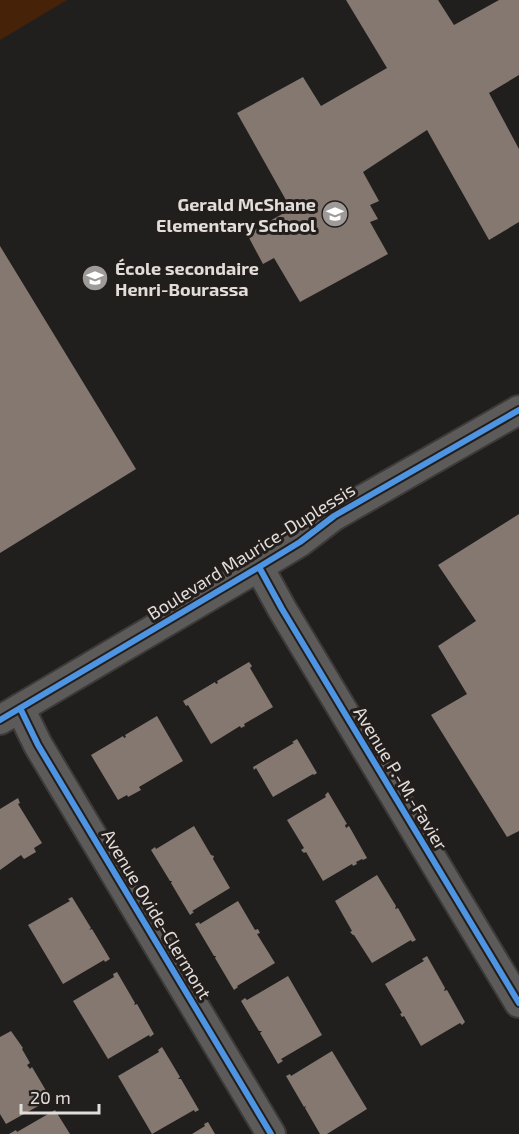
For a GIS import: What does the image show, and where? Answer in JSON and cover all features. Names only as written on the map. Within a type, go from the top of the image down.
[{"type":"street","name":"Boulevard Maurice-Duplessis","points":[[10,714],[300,542],[334,516],[519,410]]},
{"type":"street","name":"Avenue P.-M.-Favier","points":[[259,567],[519,1003]]},
{"type":"street","name":"Avenue Ovide-Clermont","points":[[10,714],[38,745],[270,1134]]},
{"type":"shaded area","points":[[0,0],[67,0],[0,40]]},
{"type":"building","points":[[346,0],[438,0],[454,25],[499,0],[519,0],[519,75],[489,93],[519,149],[519,222],[489,240],[427,130],[363,172],[379,201],[370,205],[378,219],[370,222],[388,254],[300,302],[274,258],[263,264],[247,234],[291,209],[237,113],[303,77],[321,106],[387,68]]},
{"type":"building","points":[[0,246],[136,469],[0,553]]},
{"type":"building","points":[[519,514],[519,831],[507,837],[431,715],[467,694],[438,646],[476,621],[438,565]]},
{"type":"building","points":[[249,662],[252,666],[250,668],[273,707],[244,724],[245,726],[241,728],[240,726],[211,744],[188,705],[186,706],[183,701],[215,682],[218,683],[217,681]]},
{"type":"building","points":[[157,716],[183,761],[139,787],[141,790],[118,800],[91,755],[123,736],[126,737],[125,735]]},
{"type":"building","points":[[297,739],[317,773],[273,797],[256,768],[254,770],[253,767]]},
{"type":"building","points":[[328,792],[347,824],[346,828],[349,826],[367,858],[323,881],[306,852],[301,850],[304,848],[287,820],[326,797]]},
{"type":"building","points":[[18,798],[20,803],[18,804],[42,843],[34,848],[36,852],[24,859],[21,855],[0,870],[0,809]]},
{"type":"building","points":[[194,826],[211,855],[214,856],[213,859],[230,888],[192,911],[194,912],[190,915],[171,883],[172,881],[151,850]]},
{"type":"building","points":[[377,875],[396,906],[395,909],[398,908],[416,940],[412,942],[411,940],[372,963],[350,932],[352,931],[335,901]]},
{"type":"building","points":[[72,897],[91,928],[89,930],[92,929],[110,959],[105,962],[104,960],[63,984],[28,925],[70,901],[68,899]]},
{"type":"building","points":[[238,901],[255,930],[258,929],[260,933],[257,934],[275,963],[234,990],[215,958],[216,956],[195,924],[199,922],[200,924]]},
{"type":"building","points":[[427,956],[445,988],[444,991],[447,990],[465,1022],[421,1046],[404,1016],[400,1014],[402,1013],[385,984],[424,961],[422,959]]},
{"type":"building","points":[[117,972],[135,1003],[134,1005],[137,1004],[154,1034],[108,1059],[73,1001],[114,977],[113,974]]},
{"type":"building","points":[[288,976],[322,1035],[281,1059],[283,1061],[278,1064],[260,1033],[262,1031],[259,1031],[241,1001],[245,998],[247,1000]]},
{"type":"building","points":[[11,1031],[23,1048],[30,1063],[27,1065],[30,1069],[32,1067],[51,1099],[6,1124],[0,1114],[0,1037]]},
{"type":"building","points":[[162,1047],[180,1077],[178,1079],[181,1079],[199,1110],[195,1112],[194,1110],[152,1134],[118,1076],[159,1052],[158,1050]]},
{"type":"building","points":[[332,1051],[367,1109],[327,1134],[320,1134],[306,1106],[304,1107],[286,1076],[290,1074],[291,1076]]},
{"type":"building","points":[[55,1110],[70,1134],[9,1134],[16,1130],[17,1132]]},
{"type":"building","points":[[208,1122],[215,1134],[192,1134],[205,1126],[204,1124]]},
{"type":"cycle path","points":[[0,720],[300,542],[334,516],[519,410]]},
{"type":"cycle path","points":[[259,567],[519,1003]]},
{"type":"cycle path","points":[[20,708],[38,745],[271,1134]]},
{"type":"place","name":"Gerald McShane Elementary School","points":[[335,214]]},
{"type":"place","name":"École secondaire Henri-Bourassa","points":[[95,278]]}]
